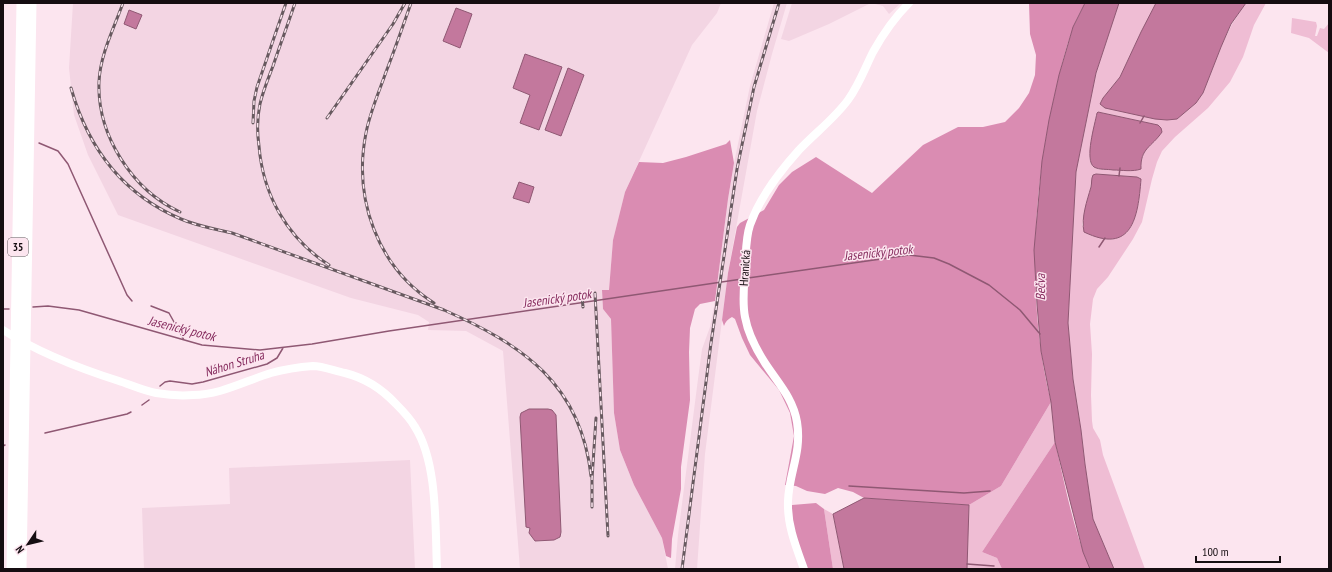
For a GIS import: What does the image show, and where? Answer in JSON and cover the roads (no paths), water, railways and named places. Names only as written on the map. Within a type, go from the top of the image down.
[{"type":"highway","name":"35","points":[[12,569],[22,3]]},
{"type":"highway","name":"35","points":[[21,569],[31,3]]},
{"type":"street","name":"Hranická","points":[[804,569],[793,537],[788,516],[789,488],[798,448],[798,435],[795,416],[783,387],[763,359],[749,334],[744,305],[744,279],[748,235],[750,225],[760,204],[792,159],[844,106],[882,37],[893,21],[909,3]]},
{"type":"street","points":[[3,330],[24,343],[57,359],[89,372],[155,393],[194,396],[216,392],[272,373],[314,366],[356,376],[375,385],[390,397],[404,412],[416,428],[423,444],[430,467],[434,500],[437,569]]},
{"type":"water","name":"Bečva","points":[[1085,3],[1119,3],[1096,73],[1076,172],[1068,323],[1073,379],[1093,519],[1114,569],[1090,569],[1083,552],[1055,442],[1051,402],[1041,351],[1034,250],[1042,161],[1049,120],[1059,75],[1073,27]]},
{"type":"water","points":[[1156,3],[1246,3],[1231,24],[1203,93],[1196,103],[1177,119],[1155,119],[1105,108],[1100,104],[1120,77]]},
{"type":"water","points":[[456,8],[472,14],[460,48],[443,41]]},
{"type":"water","points":[[129,10],[142,15],[136,29],[124,24]]},
{"type":"water","points":[[525,54],[562,67],[539,130],[520,123],[530,95],[513,88]]},
{"type":"water","points":[[568,68],[584,75],[561,136],[545,130]]},
{"type":"water","points":[[1098,112],[1158,125],[1161,128],[1162,132],[1147,148],[1142,156],[1141,169],[1123,170],[1101,169],[1094,167],[1091,163],[1090,150]]},
{"type":"water","points":[[1096,174],[1137,177],[1141,179],[1138,207],[1134,219],[1129,229],[1122,236],[1113,239],[1100,238],[1084,232],[1083,221],[1085,209],[1091,187],[1092,176]]},
{"type":"water","points":[[519,182],[534,187],[529,203],[513,198]]},
{"type":"water","points":[[529,409],[548,409],[552,410],[556,415],[561,532],[560,537],[554,540],[535,541],[529,533],[530,528],[526,527],[520,417],[521,413]]},
{"type":"water","points":[[864,498],[969,505],[967,569],[844,569],[833,514]]},
{"type":"waterway","points":[[1140,123],[1144,116]]},
{"type":"waterway","points":[[39,143],[58,151],[68,164],[127,295],[132,301]]},
{"type":"waterway","points":[[1119,176],[1120,168]]},
{"type":"waterway","points":[[1099,247],[1105,238]]},
{"type":"waterway","name":"Jasenický potok","points":[[748,278],[909,255],[934,258],[949,264],[989,285],[1020,310],[1040,334]]},
{"type":"waterway","name":"Jasenický potok","points":[[33,307],[48,306],[79,310],[202,345],[260,350],[312,344],[389,331],[742,279]]},
{"type":"waterway","points":[[151,306],[169,313],[184,340]]},
{"type":"waterway","name":"Jasenický potok","points":[[3,309],[9,309]]},
{"type":"waterway","name":"Náhon Struha","points":[[160,386],[165,382],[170,381],[192,384],[203,382],[267,364],[277,358],[283,348]]},
{"type":"waterway","name":"Náhon Struha","points":[[142,405],[149,400]]},
{"type":"waterway","name":"Náhon Struha","points":[[45,433],[131,412]]},
{"type":"waterway","points":[[849,486],[964,493],[990,491]]},
{"type":"waterway","points":[[967,564],[994,566]]},
{"type":"railway","points":[[123,3],[108,42],[100,72],[100,102],[104,122],[111,141],[121,159],[133,175],[147,190],[180,212]]},
{"type":"railway","points":[[253,123],[254,101],[257,87],[286,3]]},
{"type":"railway","points":[[295,3],[261,99],[258,120],[261,164],[272,198],[289,228],[301,242],[329,265]]},
{"type":"railway","points":[[327,118],[393,24],[405,3]]},
{"type":"railway","points":[[411,3],[368,125],[363,157],[363,182],[367,206],[374,229],[384,251],[414,288],[434,303]]},
{"type":"railway","points":[[682,569],[711,343],[737,169],[754,87],[779,3]]},
{"type":"railway","points":[[71,88],[78,110],[87,130],[110,167],[141,196],[160,209],[181,219],[232,233],[444,310],[473,323],[523,354],[543,372],[561,392],[575,416],[585,444],[591,476]]},
{"type":"railway","points":[[595,293],[608,536]]},
{"type":"railway","points":[[582,297],[583,307]]},
{"type":"railway","points":[[592,507],[592,479],[596,418]]}]
